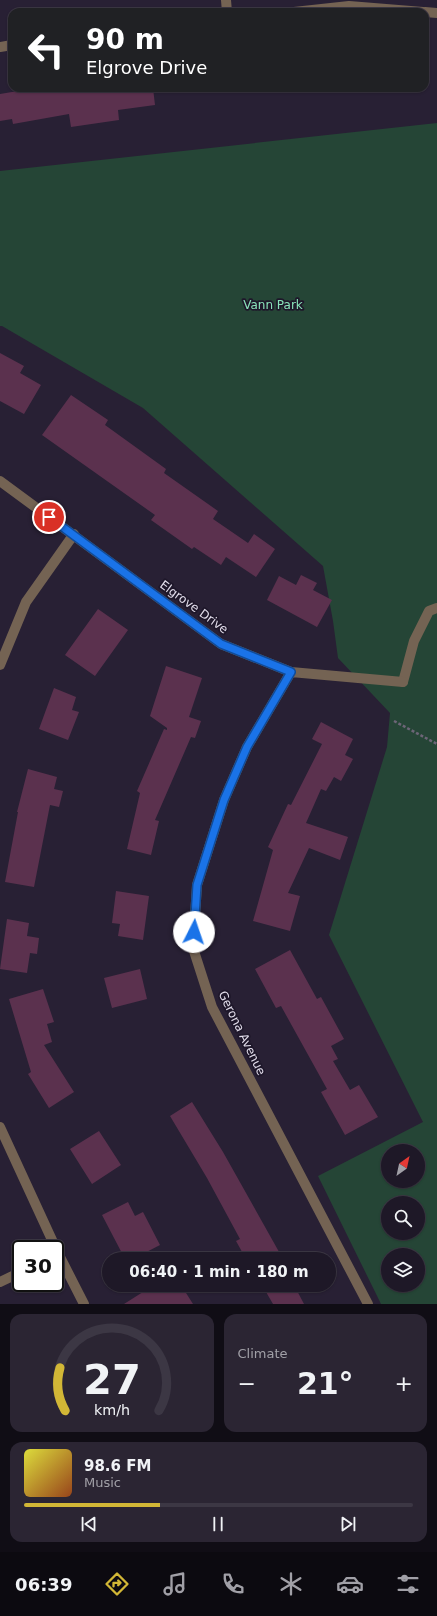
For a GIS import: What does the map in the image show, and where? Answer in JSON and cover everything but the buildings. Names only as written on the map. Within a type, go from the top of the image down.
[{"type":"street","points":[[331,8],[349,6],[374,8]]},
{"type":"street","name":"Elgrove Drive","points":[[0,481],[74,534],[221,644],[291,672],[403,682],[414,641],[429,611],[437,608]]},
{"type":"street","points":[[0,665],[26,602],[74,534]]},
{"type":"street","name":"Gerona Avenue","points":[[291,672],[247,747],[224,800],[197,885],[192,948],[212,1007],[368,1304]]},
{"type":"street","points":[[0,1127],[50,1240]]},
{"type":"street","points":[[64,1268],[84,1304]]},
{"type":"street","points":[[0,1282],[12,1276]]},
{"type":"path","points":[[394,721],[437,744]]},
{"type":"green space","name":"Vann Park","points":[[437,123],[437,1304],[381,1304],[318,1176],[423,1122],[329,935],[387,747],[390,713],[338,658],[323,566],[143,408],[0,326],[0,171]]},
{"type":"route","points":[[49,517],[221,644],[291,672],[247,747],[224,800],[197,885],[194,932]]}]
